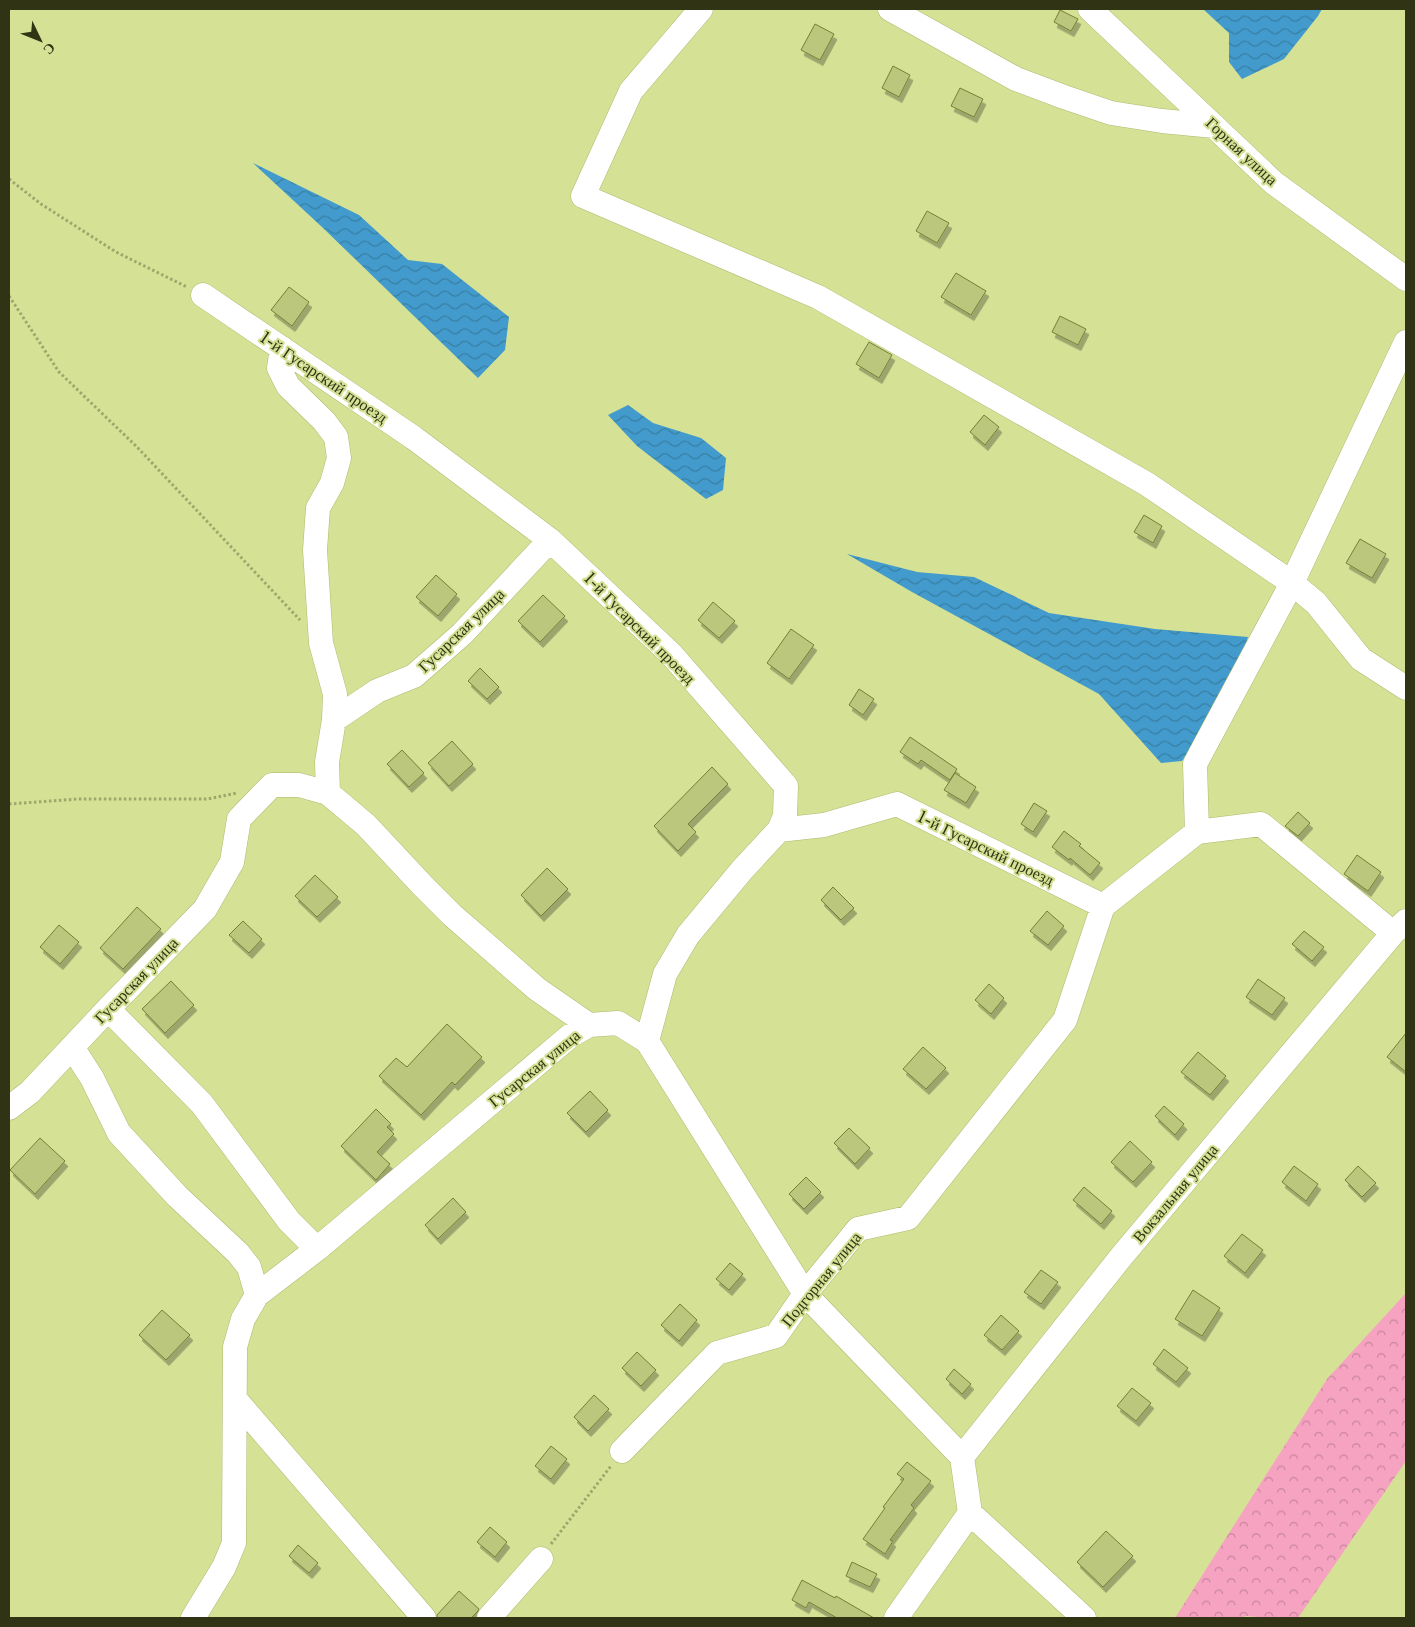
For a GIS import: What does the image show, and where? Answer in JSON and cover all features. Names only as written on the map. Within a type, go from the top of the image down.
[{"type":"street","points":[[701,9],[631,91],[584,196],[818,297],[1147,484],[1292,583],[1316,603],[1360,659],[1406,688]]},
{"type":"street","points":[[890,9],[1016,79],[1064,97],[1111,113],[1162,121],[1214,126]]},
{"type":"street","name":"Горная улица","points":[[1090,9],[1274,183],[1406,279]]},
{"type":"street","name":"1-й Гусарский проезд","points":[[203,295],[414,438],[550,540],[671,654],[786,786],[785,816],[779,830],[824,825],[897,804],[1103,906]]},
{"type":"street","points":[[1197,832],[1196,764],[1292,583],[1406,342]]},
{"type":"street","points":[[282,348],[279,368],[288,386],[324,421],[336,437],[339,458],[332,483],[318,508],[315,550],[321,642],[334,694],[334,720],[327,762],[328,793]]},
{"type":"street","name":"Гусарская улица","points":[[334,720],[376,691],[414,676],[462,634],[550,540]]},
{"type":"street","points":[[272,785],[299,785],[328,793],[366,825],[452,915],[537,989],[589,1025]]},
{"type":"street","name":"Гусарская улица","points":[[9,1108],[30,1092],[205,909],[232,862],[239,819],[272,785]]},
{"type":"street","points":[[1103,906],[1197,832],[1262,824],[1400,927]]},
{"type":"street","points":[[779,830],[742,870],[688,935],[665,974],[647,1041],[805,1294],[962,1457],[970,1514],[1080,1617]]},
{"type":"street","name":"Подгорная улица","points":[[622,1451],[717,1353],[776,1336],[805,1294],[858,1229],[908,1218],[1065,1020],[1103,906]]},
{"type":"street","name":"Вокзальная улица","points":[[962,1457],[1121,1257],[1400,927]]},
{"type":"street","points":[[108,1009],[202,1104],[289,1221],[317,1249]]},
{"type":"street","name":"Гусарская улица","points":[[257,1295],[317,1249],[570,1036],[589,1025],[618,1023],[647,1041]]},
{"type":"street","points":[[72,1047],[92,1078],[119,1133],[177,1196],[238,1253],[249,1267],[257,1295],[243,1319],[235,1347],[234,1543],[224,1567],[193,1618]]},
{"type":"street","points":[[235,1399],[424,1618]]},
{"type":"street","points":[[896,1618],[970,1514]]},
{"type":"street","points":[[489,1618],[540,1558]]},
{"type":"path","points":[[9,179],[41,204],[116,252],[203,295]]},
{"type":"path","points":[[9,296],[59,372],[137,447],[321,642]]},
{"type":"path","points":[[9,804],[78,799],[208,799],[272,785]]},
{"type":"path","points":[[540,1558],[622,1451]]},
{"type":"green space","points":[[1406,1293],[1406,1461],[1298,1618],[1245,1616],[1243,1618],[1175,1618],[1327,1379]]},
{"type":"water","points":[[1203,9],[1322,9],[1284,59],[1242,79],[1229,62],[1229,33]]},
{"type":"water","points":[[253,163],[359,215],[408,260],[442,264],[509,317],[505,350],[478,378]]},
{"type":"water","points":[[628,405],[653,423],[701,438],[726,458],[723,490],[706,499],[637,446],[608,415]]},
{"type":"water","points":[[847,554],[917,572],[974,577],[1049,613],[1155,629],[1248,637],[1233,687],[1182,761],[1161,763],[1099,694],[912,592]]},
{"type":"building","points":[[1060,10],[1078,19],[1071,31],[1054,22]]},
{"type":"building","points":[[815,24],[834,34],[820,60],[801,50]]},
{"type":"building","points":[[893,66],[910,75],[899,97],[882,88]]},
{"type":"building","points":[[960,88],[983,99],[974,117],[951,106]]},
{"type":"building","points":[[927,211],[949,223],[937,243],[916,231]]},
{"type":"building","points":[[956,273],[986,291],[971,315],[941,297]]},
{"type":"building","points":[[289,287],[309,302],[292,326],[271,310]]},
{"type":"building","points":[[1060,316],[1086,329],[1078,345],[1052,332]]},
{"type":"building","points":[[869,342],[892,355],[879,378],[856,364]]},
{"type":"building","points":[[984,415],[999,427],[985,445],[970,432]]},
{"type":"building","points":[[1144,515],[1162,526],[1153,543],[1134,532]]},
{"type":"building","points":[[1360,539],[1386,554],[1372,578],[1346,563]]},
{"type":"building","points":[[436,575],[457,594],[438,616],[416,597]]},
{"type":"building","points":[[543,595],[565,616],[540,642],[518,621]]},
{"type":"building","points":[[713,602],[735,621],[719,638],[698,620]]},
{"type":"building","points":[[791,629],[814,645],[789,679],[767,663]]},
{"type":"building","points":[[480,668],[499,687],[487,699],[468,681]]},
{"type":"building","points":[[859,689],[874,699],[863,715],[849,705]]},
{"type":"building","points":[[910,737],[957,769],[950,780],[921,760],[918,764],[900,752]]},
{"type":"building","points":[[452,741],[473,764],[449,786],[428,763]]},
{"type":"building","points":[[402,750],[424,773],[409,787],[387,764]]},
{"type":"building","points":[[712,767],[728,784],[688,824],[696,832],[678,851],[654,826]]},
{"type":"building","points":[[955,773],[976,787],[966,803],[944,790]]},
{"type":"building","points":[[1034,803],[1047,811],[1033,832],[1021,824]]},
{"type":"building","points":[[1298,812],[1310,823],[1298,836],[1285,826]]},
{"type":"building","points":[[1064,831],[1081,844],[1079,846],[1100,863],[1090,875],[1070,858],[1069,860],[1052,847]]},
{"type":"building","points":[[1357,855],[1381,872],[1368,891],[1344,874]]},
{"type":"building","points":[[547,868],[568,889],[541,916],[521,895]]},
{"type":"building","points":[[315,875],[338,897],[317,917],[295,896]]},
{"type":"building","points":[[833,887],[854,908],[841,920],[821,900]]},
{"type":"building","points":[[137,907],[161,929],[123,969],[100,948]]},
{"type":"building","points":[[1047,911],[1064,926],[1048,945],[1030,931]]},
{"type":"building","points":[[243,921],[262,939],[249,953],[229,935]]},
{"type":"building","points":[[59,925],[79,942],[60,964],[40,947]]},
{"type":"building","points":[[1304,931],[1324,947],[1312,961],[1292,944]]},
{"type":"building","points":[[1258,979],[1285,998],[1272,1015],[1246,997]]},
{"type":"building","points":[[171,981],[194,1005],[165,1033],[142,1009]]},
{"type":"building","points":[[989,984],[1004,998],[991,1014],[975,1000]]},
{"type":"building","points":[[447,1024],[482,1057],[455,1085],[452,1082],[421,1115],[379,1076],[396,1058],[407,1067]]},
{"type":"building","points":[[1406,1033],[1406,1072],[1387,1057]]},
{"type":"building","points":[[923,1047],[946,1068],[926,1089],[903,1069]]},
{"type":"building","points":[[1198,1052],[1226,1076],[1210,1095],[1181,1072]]},
{"type":"building","points":[[590,1091],[608,1110],[586,1132],[567,1113]]},
{"type":"building","points":[[1164,1106],[1184,1124],[1175,1135],[1155,1116]]},
{"type":"building","points":[[376,1109],[391,1124],[387,1127],[394,1134],[377,1152],[390,1164],[376,1180],[341,1146]]},
{"type":"building","points":[[849,1128],[870,1148],[855,1164],[834,1143]]},
{"type":"building","points":[[40,1138],[65,1161],[35,1194],[10,1170]]},
{"type":"building","points":[[1130,1141],[1152,1162],[1133,1182],[1111,1162]]},
{"type":"building","points":[[1294,1166],[1318,1184],[1306,1201],[1282,1182]]},
{"type":"building","points":[[1358,1166],[1376,1183],[1362,1197],[1345,1180]]},
{"type":"building","points":[[806,1177],[821,1192],[804,1209],[789,1194]]},
{"type":"building","points":[[1084,1187],[1112,1211],[1101,1224],[1073,1200]]},
{"type":"building","points":[[453,1198],[466,1212],[438,1239],[425,1225]]},
{"type":"building","points":[[1242,1234],[1263,1250],[1245,1273],[1224,1256]]},
{"type":"building","points":[[730,1263],[743,1274],[729,1290],[716,1279]]},
{"type":"building","points":[[1041,1270],[1058,1282],[1041,1304],[1024,1292]]},
{"type":"building","points":[[1193,1290],[1220,1308],[1202,1336],[1175,1319]]},
{"type":"building","points":[[680,1304],[697,1320],[679,1341],[661,1325]]},
{"type":"building","points":[[162,1310],[190,1335],[166,1360],[139,1335]]},
{"type":"building","points":[[1001,1315],[1019,1331],[1002,1350],[984,1335]]},
{"type":"building","points":[[1164,1349],[1188,1368],[1176,1382],[1153,1364]]},
{"type":"building","points":[[637,1352],[656,1370],[641,1386],[622,1368]]},
{"type":"building","points":[[954,1369],[971,1384],[962,1394],[946,1379]]},
{"type":"building","points":[[1132,1388],[1151,1403],[1136,1421],[1117,1406]]},
{"type":"building","points":[[594,1395],[609,1409],[588,1431],[574,1417]]},
{"type":"building","points":[[551,1446],[567,1459],[551,1479],[535,1466]]},
{"type":"building","points":[[907,1462],[931,1481],[911,1505],[914,1508],[890,1540],[893,1541],[885,1554],[863,1539],[885,1508],[883,1507],[904,1479],[897,1474]]},
{"type":"building","points":[[490,1527],[507,1542],[495,1557],[477,1542]]},
{"type":"building","points":[[1106,1531],[1133,1556],[1103,1587],[1077,1562]]},
{"type":"building","points":[[298,1545],[318,1563],[309,1573],[289,1556]]},
{"type":"building","points":[[852,1562],[877,1574],[870,1587],[846,1576]]},
{"type":"building","points":[[802,1580],[835,1598],[836,1596],[874,1618],[837,1618],[809,1602],[806,1608],[792,1600]]},
{"type":"building","points":[[459,1591],[479,1609],[477,1612],[471,1618],[437,1618],[437,1615]]}]
